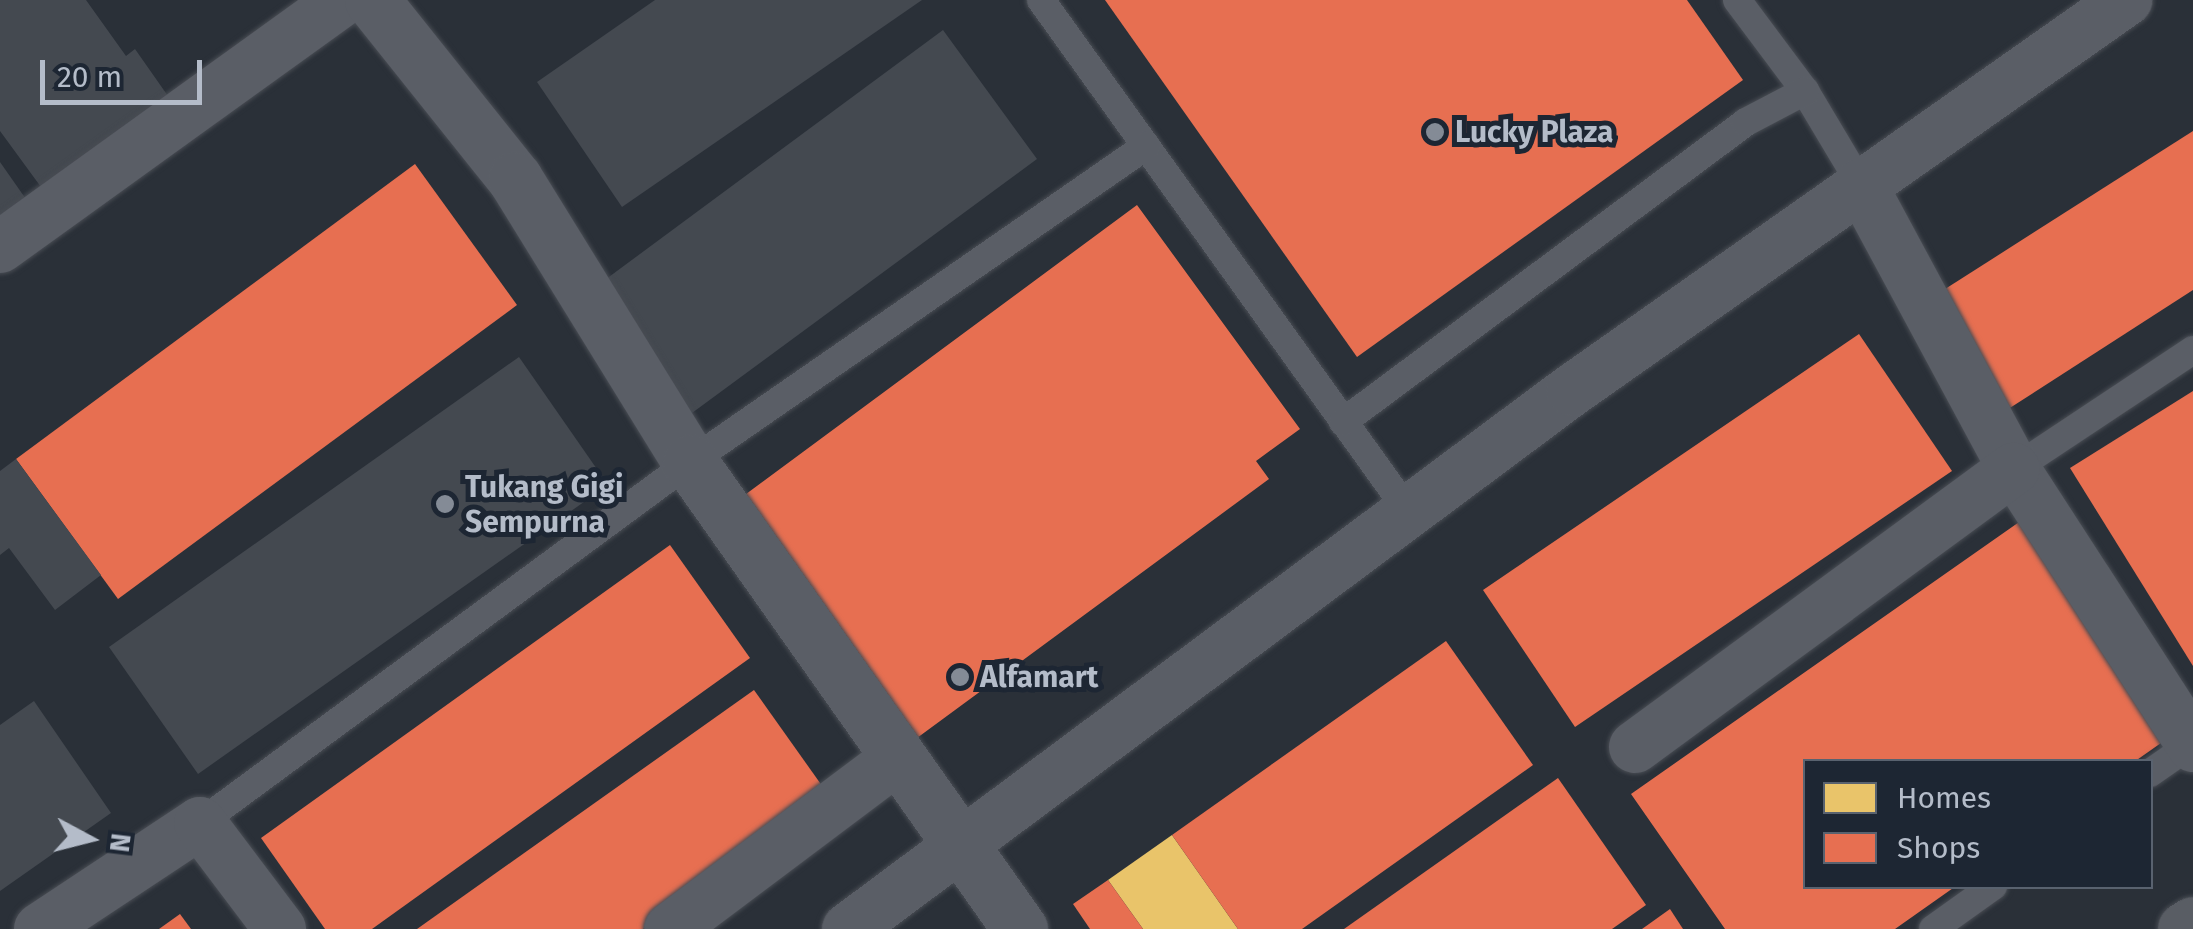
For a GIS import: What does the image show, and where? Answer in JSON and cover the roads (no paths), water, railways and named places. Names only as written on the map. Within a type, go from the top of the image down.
[{"type":"main road","points":[[2185,929],[2193,924]]},
{"type":"street","points":[[0,246],[343,0]]},
{"type":"street","points":[[372,0],[515,179],[690,462],[1020,929]]},
{"type":"street","points":[[848,929],[1408,511],[2126,0]]},
{"type":"street","points":[[1861,186],[2014,468],[2193,744]]},
{"type":"street","points":[[1635,747],[2014,468]]},
{"type":"street","points":[[670,929],[898,758]]},
{"type":"street","points":[[40,929],[200,824],[280,929]]},
{"type":"lane","points":[[1041,0],[1408,511]]},
{"type":"lane","points":[[1737,0],[1805,91],[1861,186]]},
{"type":"lane","points":[[1343,422],[1746,122],[1805,91]]},
{"type":"lane","points":[[200,824],[690,462],[1146,146]]},
{"type":"lane","points":[[2014,468],[2193,350]]},
{"type":"lane","points":[[2153,771],[2193,744]]},
{"type":"lane","points":[[1934,929],[1989,889]]},
{"type":"place","name":"Lucky Plaza","points":[[1435,132]]},
{"type":"place","name":"Tukang Gigi Sempurna","points":[[445,504]]},
{"type":"place","name":"Alfamart","points":[[960,677]]}]
